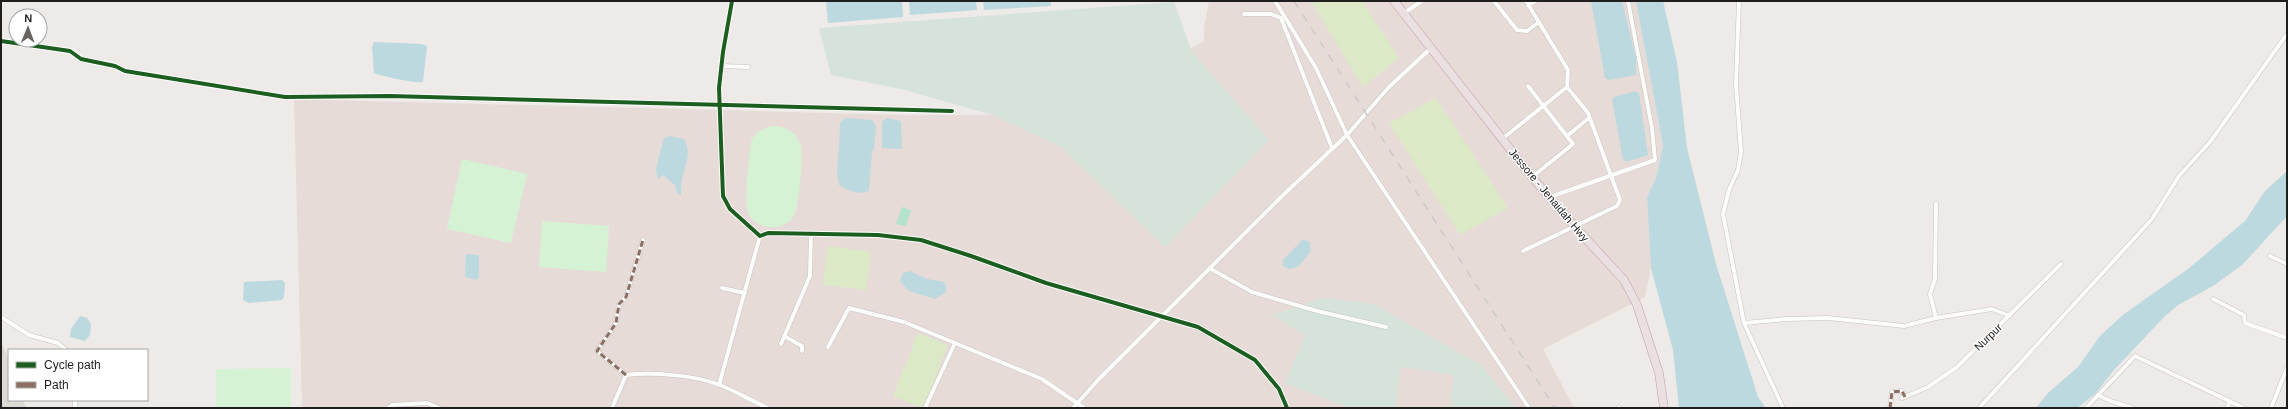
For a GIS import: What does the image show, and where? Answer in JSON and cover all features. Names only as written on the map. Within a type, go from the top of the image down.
[{"type":"highway","name":"Jessore - Jenaidah Hwy","points":[[1394,1],[1430,49],[1532,177],[1574,226],[1624,280],[1637,305],[1659,373],[1664,408]]},
{"type":"street","points":[[732,1],[722,66],[721,104],[723,196],[730,209],[760,236]]},
{"type":"street","points":[[1275,1],[1316,68],[1347,135],[1528,408]]},
{"type":"street","points":[[1404,14],[1422,1]]},
{"type":"street","points":[[1494,1],[1517,30],[1527,31],[1539,22]]},
{"type":"street","points":[[1523,251],[1617,206],[1620,200],[1588,113],[1567,87],[1568,70],[1527,3],[1536,1]]},
{"type":"street","points":[[1550,197],[1655,160],[1649,112],[1628,1]]},
{"type":"street","points":[[1739,1],[1736,84],[1741,152],[1738,170],[1729,190],[1723,214],[1744,323],[1783,408]]},
{"type":"street","points":[[1244,14],[1270,14],[1281,18],[1332,148]]},
{"type":"street","points":[[1979,408],[2152,219],[2179,176],[2210,142],[2287,34]]},
{"type":"street","points":[[1,41],[70,51],[80,60],[115,66],[125,71],[279,96],[390,96],[952,111]]},
{"type":"street","points":[[1073,408],[1160,318],[1332,148],[1347,135],[1379,98],[1430,49]]},
{"type":"street","points":[[722,66],[748,67]]},
{"type":"street","points":[[1528,86],[1573,144],[1532,177]]},
{"type":"street","points":[[1502,139],[1567,87]]},
{"type":"street","points":[[1567,136],[1589,118]]},
{"type":"street","points":[[1936,204],[1935,279],[1930,294],[1936,318]]},
{"type":"street","points":[[760,236],[768,233],[811,233],[878,235],[921,240],[1046,283],[1160,318],[1198,327],[1256,360],[1279,389],[1287,408]]},
{"type":"street","points":[[781,344],[810,276],[811,233]]},
{"type":"street","points":[[719,385],[760,236]]},
{"type":"street","points":[[643,240],[626,297],[619,304],[616,323],[597,351],[626,375],[641,373],[676,377],[719,385],[768,408]]},
{"type":"street","points":[[2270,256],[2287,264]]},
{"type":"street","name":"Nurpur","points":[[1890,408],[1892,392],[1902,391],[1904,397],[1928,387],[1957,367],[2061,264]]},
{"type":"street","points":[[1210,269],[1252,292],[1318,311],[1386,327]]},
{"type":"street","points":[[722,288],[745,293]]},
{"type":"street","points":[[2213,299],[2244,315],[2245,323],[2287,338]]},
{"type":"street","points":[[828,347],[849,308],[904,322],[1042,379],[1084,408]]},
{"type":"street","points":[[1744,323],[1786,319],[1828,318],[1904,326],[1936,318],[1992,309],[2010,316]]},
{"type":"street","points":[[1,317],[30,336],[58,343],[65,349]]},
{"type":"street","points":[[784,336],[802,346],[802,351]]},
{"type":"street","points":[[925,408],[955,343]]},
{"type":"street","points":[[2086,408],[2135,356],[2244,408]]},
{"type":"street","points":[[2271,408],[2287,368]]},
{"type":"street","points":[[612,408],[626,375]]},
{"type":"street","points":[[2098,395],[2110,402],[2133,408]]},
{"type":"street","points":[[2227,408],[2230,401]]},
{"type":"street","points":[[388,408],[392,405],[427,403],[439,408]]},
{"type":"shaded area","points":[[1209,1],[1636,1],[1663,146],[1656,178],[1647,197],[1651,268],[1645,297],[1543,349],[1574,408],[302,408],[294,99],[905,115],[1071,115],[1204,41],[1204,28]]},
{"type":"shaded area","points":[[1174,2],[1192,52],[1269,140],[1165,247],[1061,147],[993,115],[901,89],[831,75],[819,28]]},
{"type":"shaded area","points":[[1321,298],[1374,304],[1481,365],[1515,408],[1450,408],[1454,375],[1401,367],[1395,408],[1349,408],[1285,383],[1305,335],[1272,315]]},
{"type":"shaded area","points":[[1,341],[8,359],[8,401],[23,401],[26,408],[1,408]]},
{"type":"green space","points":[[1311,1],[1362,1],[1399,58],[1363,87]]},
{"type":"green space","points":[[1436,98],[1508,208],[1460,235],[1389,123]]},
{"type":"green space","points":[[771,126],[785,128],[792,132],[798,139],[801,148],[799,192],[795,212],[793,217],[788,222],[772,227],[762,225],[752,219],[747,209],[748,174],[752,139],[756,133]]},
{"type":"green space","points":[[462,159],[527,174],[511,243],[447,229]]},
{"type":"green space","points":[[902,207],[911,210],[906,226],[896,224]]},
{"type":"green space","points":[[542,221],[609,226],[606,272],[539,267]]},
{"type":"green space","points":[[828,246],[871,252],[866,290],[823,285]]},
{"type":"green space","points":[[918,333],[948,345],[923,408],[893,396]]},
{"type":"green space","points":[[291,368],[291,408],[216,408],[216,369]]},
{"type":"water","points":[[826,1],[902,1],[903,17],[828,23]]},
{"type":"water","points":[[909,1],[976,1],[977,10],[910,15]]},
{"type":"water","points":[[983,1],[1051,1],[1051,6],[984,10]]},
{"type":"water","points":[[1591,1],[1622,1],[1636,58],[1636,75],[1609,80],[1605,78]]},
{"type":"water","points":[[1636,1],[1663,1],[1677,62],[1687,148],[1716,264],[1758,397],[1766,408],[1679,408],[1673,350],[1651,268],[1647,197],[1656,178],[1663,146]]},
{"type":"water","points":[[374,42],[421,44],[427,46],[423,82],[414,82],[374,73],[372,47]]},
{"type":"water","points":[[1635,91],[1639,93],[1648,155],[1626,162],[1623,159],[1612,100],[1614,97]]},
{"type":"water","points":[[845,118],[872,120],[876,126],[869,191],[861,193],[854,192],[839,185],[837,173],[840,123]]},
{"type":"water","points":[[887,118],[901,121],[902,149],[882,148],[882,122]]},
{"type":"water","points":[[670,136],[684,139],[688,154],[682,181],[681,195],[677,193],[675,185],[663,175],[658,180],[656,169],[664,138]]},
{"type":"water","points":[[2287,171],[2287,216],[2242,265],[2213,286],[2178,305],[2165,316],[2114,370],[2095,394],[2077,408],[2036,408],[2048,393],[2078,367],[2100,336],[2124,314],[2188,269],[2245,221],[2265,191]]},
{"type":"water","points":[[1302,240],[1309,241],[1311,251],[1298,267],[1289,269],[1283,266],[1283,260]]},
{"type":"water","points":[[466,254],[479,255],[479,276],[477,280],[465,277]]},
{"type":"water","points":[[910,271],[927,279],[945,282],[946,292],[935,299],[909,291],[900,281],[903,273]]},
{"type":"water","points":[[282,280],[285,283],[284,297],[282,300],[249,303],[243,300],[244,282]]},
{"type":"water","points":[[80,316],[87,318],[91,324],[90,335],[85,341],[70,337],[71,329]]},
{"type":"railway","points":[[1294,1],[1555,408]]},
{"type":"marked path","points":[[626,375],[597,351],[616,323],[619,304],[626,297],[643,240]]},
{"type":"marked path","points":[[1890,408],[1892,392],[1902,391],[1905,397]]},
{"type":"cycle path","points":[[732,1],[723,52],[719,88],[723,196],[730,209],[760,236],[768,233],[878,235],[921,240],[1046,283],[1198,327],[1255,360],[1279,389],[1287,408]]},
{"type":"cycle path","points":[[1,41],[70,51],[81,59],[115,66],[125,71],[285,97],[390,96],[952,111]]}]
